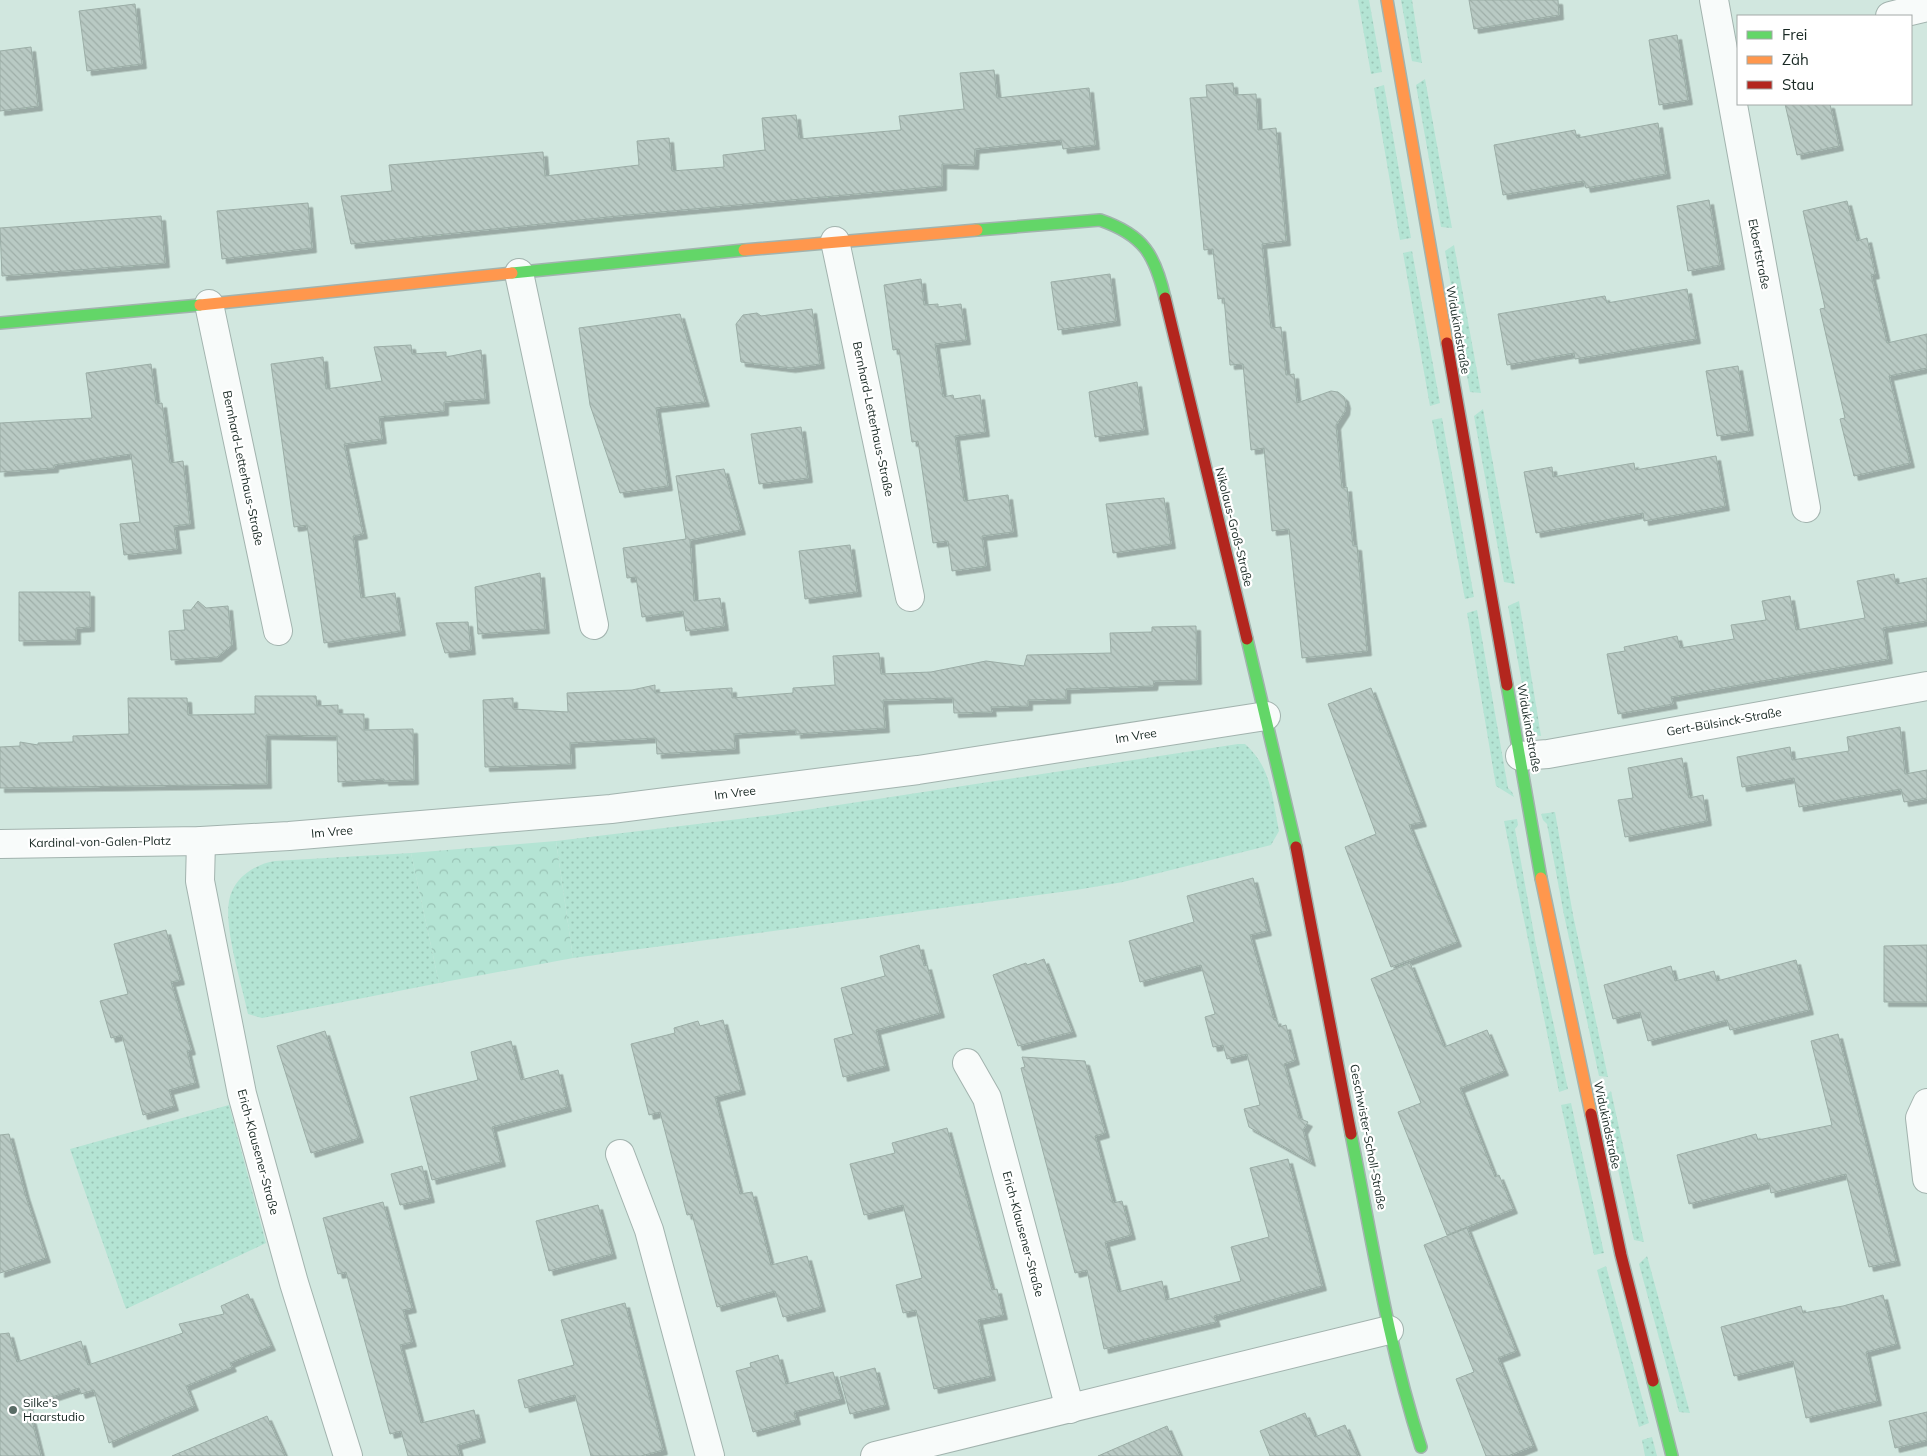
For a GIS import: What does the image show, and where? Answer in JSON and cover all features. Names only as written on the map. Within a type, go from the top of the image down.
[{"type":"street","name":"Widukindstraße","points":[[1386,0],[1545,901],[1621,1255],[1672,1456]]},
{"type":"street","name":"Ekbertstraße","points":[[1714,0],[1731,50],[1737,87]]},
{"type":"street","points":[[1894,15],[1927,7]]},
{"type":"street","name":"Ekbertstraße","points":[[1740,105],[1806,508]]},
{"type":"street","name":"Nikolaus-Groß-Straße","points":[[835,241],[1100,220],[1122,227],[1137,236],[1150,252],[1159,273],[1293,830]]},
{"type":"street","points":[[0,323],[209,304],[835,241]]},
{"type":"street","name":"Bernhard-Letterhaus-Straße","points":[[835,241],[910,597]]},
{"type":"street","points":[[520,272],[594,624]]},
{"type":"street","name":"Bernhard-Letterhaus-Straße","points":[[209,304],[278,631]]},
{"type":"street","name":"Gert-Bülsinck-Straße","points":[[1520,756],[1548,754],[1927,686]]},
{"type":"street","name":"Im Vree","points":[[201,841],[611,809],[918,770],[1266,716]]},
{"type":"street","name":"Geschwister-Scholl-Straße","points":[[1293,830],[1390,1330],[1404,1395],[1422,1447]]},
{"type":"street","name":"Kardinal-von-Galen-Platz","points":[[0,844],[201,841]]},
{"type":"street","name":"Erich-Klausener-Straße","points":[[201,841],[200,881],[242,1094],[294,1283],[348,1456]]},
{"type":"street","name":"Erich-Klausener-Straße","points":[[967,1063],[987,1098],[1070,1409]]},
{"type":"street","points":[[1927,1103],[1920,1118],[1927,1179]]},
{"type":"street","points":[[620,1154],[649,1230],[710,1456]]},
{"type":"street","points":[[875,1456],[1390,1330]]},
{"type":"green space","points":[[1358,0],[1369,0],[1382,72],[1371,74]]},
{"type":"green space","points":[[1401,0],[1412,0],[1422,63],[1412,61]]},
{"type":"green space","points":[[1425,79],[1452,228],[1441,227],[1416,85]]},
{"type":"green space","points":[[1384,85],[1411,238],[1400,240],[1374,88]]},
{"type":"green space","points":[[1454,245],[1481,393],[1470,392],[1445,251]]},
{"type":"green space","points":[[1412,251],[1440,403],[1430,406],[1403,253]]},
{"type":"green space","points":[[1483,409],[1515,584],[1504,582],[1474,416]]},
{"type":"green space","points":[[1442,418],[1474,597],[1465,599],[1432,420]]},
{"type":"green space","points":[[1519,601],[1541,736],[1531,734],[1508,606]]},
{"type":"green space","points":[[1477,610],[1508,788],[1514,797],[1496,786],[1467,613]]},
{"type":"green space","points":[[1245,744],[1254,753],[1261,763],[1270,784],[1279,831],[1271,845],[1123,882],[1076,890],[573,958],[556,841],[773,815]]},
{"type":"green space","points":[[1555,812],[1573,915],[1608,1077],[1599,1076],[1564,915],[1547,824],[1541,814]]},
{"type":"green space","points":[[1517,819],[1518,825],[1515,829],[1536,945],[1568,1089],[1559,1092],[1504,821]]},
{"type":"green space","points":[[556,841],[573,958],[439,983],[411,853]]},
{"type":"green space","points":[[411,853],[439,983],[262,1018],[248,1014],[231,942],[228,913],[231,893],[240,879],[260,865],[275,861]]},
{"type":"green space","points":[[1611,1091],[1644,1242],[1634,1240],[1602,1099]]},
{"type":"green space","points":[[1571,1103],[1604,1253],[1594,1255],[1561,1105]]},
{"type":"green space","points":[[229,1105],[266,1243],[126,1309],[70,1149]]},
{"type":"green space","points":[[1647,1256],[1690,1413],[1679,1412],[1639,1264]]},
{"type":"green space","points":[[1606,1266],[1649,1423],[1639,1427],[1597,1270]]},
{"type":"green space","points":[[1652,1437],[1657,1456],[1645,1456],[1642,1440]]},
{"type":"building","points":[[1469,0],[1558,0],[1559,15],[1474,29]]},
{"type":"building","points":[[135,4],[142,64],[87,71],[79,11]]},
{"type":"building","points":[[1677,35],[1688,100],[1659,105],[1649,40]]},
{"type":"building","points":[[31,47],[38,106],[0,111],[0,51]]},
{"type":"building","points":[[994,70],[997,98],[1089,88],[1095,145],[1063,149],[1061,140],[975,149],[974,165],[942,164],[942,186],[618,216],[351,244],[341,196],[392,191],[389,165],[543,152],[545,176],[639,165],[637,141],[669,138],[672,171],[724,167],[723,155],[765,150],[762,118],[796,115],[799,139],[901,130],[899,116],[964,109],[960,73]]},
{"type":"building","points":[[1233,83],[1234,95],[1256,94],[1258,130],[1276,128],[1286,241],[1262,244],[1271,328],[1281,327],[1286,375],[1294,374],[1297,403],[1331,391],[1338,392],[1344,397],[1346,404],[1345,411],[1336,425],[1342,488],[1347,487],[1353,546],[1357,546],[1367,651],[1302,658],[1289,529],[1272,531],[1264,448],[1251,450],[1243,364],[1230,365],[1224,298],[1218,299],[1213,249],[1204,250],[1190,98],[1207,97],[1206,85]]},
{"type":"building","points":[[1785,105],[1830,105],[1839,146],[1797,155]]},
{"type":"building","points":[[1658,123],[1666,174],[1586,188],[1584,181],[1503,195],[1494,145],[1575,130],[1577,138]]},
{"type":"building","points":[[1709,200],[1720,265],[1688,271],[1677,206]]},
{"type":"building","points":[[1847,201],[1857,241],[1867,238],[1875,274],[1871,275],[1887,343],[1927,334],[1927,368],[1889,376],[1910,463],[1854,476],[1840,419],[1845,418],[1820,309],[1825,308],[1803,211]]},
{"type":"building","points":[[308,203],[312,248],[222,259],[217,211]]},
{"type":"building","points":[[161,216],[165,263],[2,276],[0,228]]},
{"type":"building","points":[[1110,274],[1116,321],[1058,330],[1051,282]]},
{"type":"building","points":[[921,279],[924,305],[938,304],[938,307],[961,304],[966,340],[935,344],[943,397],[953,395],[954,399],[980,395],[985,432],[955,436],[964,501],[1008,495],[1013,532],[982,536],[986,566],[952,571],[948,541],[933,543],[918,441],[912,442],[899,349],[893,350],[884,285]]},
{"type":"building","points":[[1687,289],[1696,339],[1575,359],[1574,353],[1507,365],[1498,314],[1605,296],[1607,303]]},
{"type":"building","points":[[812,309],[820,364],[791,368],[741,362],[736,324],[743,315],[757,313],[761,316]]},
{"type":"building","points":[[680,314],[705,402],[656,408],[668,486],[620,493],[590,405],[579,328]]},
{"type":"building","points":[[411,345],[412,354],[446,352],[446,357],[481,350],[485,399],[444,402],[444,411],[379,417],[382,439],[344,444],[363,534],[353,536],[361,598],[395,593],[401,631],[324,643],[307,525],[294,527],[271,364],[323,357],[326,389],[382,381],[374,347]]},
{"type":"building","points":[[151,364],[156,404],[162,403],[170,463],[183,461],[190,524],[174,526],[177,549],[124,555],[120,524],[140,522],[131,454],[54,465],[54,468],[0,472],[0,423],[92,418],[86,373]]},
{"type":"building","points":[[1738,366],[1749,431],[1717,436],[1706,371]]},
{"type":"building","points":[[1137,382],[1144,430],[1095,437],[1089,392]]},
{"type":"building","points":[[801,427],[808,478],[759,484],[751,434]]},
{"type":"building","points":[[1716,456],[1725,506],[1644,521],[1643,513],[1536,533],[1524,472],[1552,467],[1553,477],[1634,463],[1635,470]]},
{"type":"building","points":[[724,469],[741,530],[690,540],[694,601],[720,598],[724,626],[686,631],[683,611],[642,617],[636,577],[627,578],[623,548],[686,539],[676,476]]},
{"type":"building","points":[[1164,498],[1171,544],[1113,553],[1106,504]]},
{"type":"building","points":[[850,545],[857,592],[805,599],[799,551]]},
{"type":"building","points":[[540,573],[545,629],[478,634],[475,587]]},
{"type":"building","points":[[1894,574],[1896,584],[1927,578],[1927,621],[1883,628],[1888,659],[1671,697],[1673,704],[1618,714],[1607,654],[1625,651],[1624,647],[1677,636],[1680,648],[1734,639],[1731,625],[1766,620],[1762,601],[1790,596],[1796,630],[1865,618],[1857,581]]},
{"type":"building","points":[[19,592],[90,592],[90,627],[76,628],[76,640],[19,641]]},
{"type":"building","points":[[198,601],[206,608],[228,606],[232,645],[217,657],[171,660],[169,631],[185,630],[183,610],[191,610]]},
{"type":"building","points":[[468,622],[471,650],[445,653],[436,623]]},
{"type":"building","points":[[1196,626],[1197,680],[1154,681],[1153,686],[1066,689],[1066,699],[1028,700],[1028,706],[991,707],[992,712],[954,713],[953,698],[883,700],[885,728],[796,734],[796,730],[734,734],[735,749],[657,754],[656,738],[570,743],[571,764],[485,767],[483,700],[513,698],[513,709],[568,712],[567,693],[632,690],[655,685],[655,693],[732,688],[732,698],[793,693],[793,688],[835,685],[833,656],[879,653],[881,674],[931,672],[986,661],[1024,666],[1027,655],[1111,653],[1110,633],[1152,632],[1152,627]]},
{"type":"building","points":[[1371,688],[1422,822],[1409,825],[1457,942],[1391,967],[1345,847],[1376,834],[1328,704]]},
{"type":"building","points":[[255,696],[316,696],[317,706],[338,705],[338,714],[364,714],[364,730],[413,729],[414,780],[384,781],[384,779],[338,782],[337,736],[266,735],[267,784],[0,788],[0,747],[20,746],[20,742],[38,745],[38,743],[73,742],[73,736],[129,734],[128,698],[187,698],[188,715],[255,714]]},
{"type":"building","points":[[1900,727],[1905,774],[1927,770],[1927,798],[1904,802],[1901,789],[1799,807],[1794,778],[1742,787],[1737,757],[1790,747],[1792,760],[1849,751],[1847,737]]},
{"type":"building","points":[[1682,758],[1689,798],[1703,795],[1707,821],[1625,837],[1618,800],[1633,798],[1628,768]]},
{"type":"building","points":[[1253,878],[1267,931],[1250,935],[1274,1020],[1276,1019],[1279,1027],[1286,1025],[1295,1060],[1284,1064],[1299,1118],[1308,1122],[1303,1130],[1311,1162],[1249,1127],[1244,1109],[1260,1105],[1247,1054],[1227,1059],[1223,1045],[1213,1047],[1205,1017],[1215,1014],[1201,965],[1140,982],[1129,941],[1194,922],[1187,896]]},
{"type":"building","points":[[166,930],[180,980],[171,982],[191,1050],[187,1051],[195,1083],[169,1090],[174,1106],[143,1115],[122,1035],[111,1038],[100,1001],[128,994],[114,944]]},
{"type":"building","points":[[919,945],[924,966],[927,965],[940,1013],[876,1030],[885,1066],[843,1077],[834,1039],[853,1034],[841,988],[885,976],[880,956]]},
{"type":"building","points":[[1927,945],[1927,1002],[1884,1002],[1884,946]]},
{"type":"building","points":[[1044,959],[1072,1032],[1018,1046],[993,975],[1026,963],[1027,965]]},
{"type":"building","points":[[1796,960],[1809,1010],[1730,1030],[1727,1020],[1648,1041],[1640,1012],[1613,1019],[1604,985],[1671,966],[1675,981],[1714,971],[1717,981]]},
{"type":"building","points":[[1410,963],[1444,1047],[1487,1030],[1504,1071],[1460,1088],[1495,1177],[1499,1175],[1513,1209],[1447,1235],[1398,1112],[1421,1103],[1371,979]]},
{"type":"building","points":[[723,1020],[741,1090],[715,1097],[740,1194],[752,1192],[771,1265],[807,1256],[821,1307],[783,1317],[775,1291],[717,1307],[692,1214],[687,1215],[660,1112],[649,1115],[631,1044],[675,1033],[674,1028],[698,1021],[700,1026]]},
{"type":"building","points":[[325,1031],[359,1138],[311,1153],[277,1046]]},
{"type":"building","points":[[1838,1034],[1896,1261],[1869,1267],[1846,1174],[1771,1193],[1769,1183],[1689,1204],[1677,1155],[1756,1134],[1758,1140],[1832,1125],[1811,1041]]},
{"type":"building","points":[[511,1041],[521,1080],[558,1070],[567,1107],[492,1127],[501,1162],[432,1180],[410,1097],[478,1080],[471,1052]]},
{"type":"building","points":[[1022,1057],[1085,1061],[1105,1133],[1095,1136],[1113,1203],[1122,1201],[1131,1235],[1105,1242],[1118,1292],[1162,1281],[1166,1300],[1241,1281],[1231,1247],[1269,1237],[1250,1168],[1288,1159],[1322,1286],[1214,1316],[1216,1322],[1104,1349],[1087,1270],[1075,1273],[1021,1068],[1025,1067]]},
{"type":"building","points":[[947,1128],[992,1290],[997,1289],[1003,1315],[978,1320],[991,1376],[934,1389],[916,1310],[903,1313],[896,1285],[922,1278],[903,1205],[864,1215],[850,1164],[895,1153],[892,1143]]},
{"type":"building","points":[[9,1134],[25,1194],[46,1258],[0,1273],[0,1135]]},
{"type":"building","points":[[422,1166],[430,1198],[400,1205],[391,1174]]},
{"type":"building","points":[[383,1202],[412,1308],[403,1310],[412,1342],[400,1345],[421,1423],[474,1410],[481,1438],[457,1445],[460,1456],[408,1456],[401,1431],[390,1434],[346,1272],[338,1274],[323,1218]]},
{"type":"building","points":[[598,1205],[612,1254],[549,1271],[536,1221]]},
{"type":"building","points":[[1467,1228],[1516,1351],[1498,1358],[1533,1446],[1508,1456],[1486,1456],[1456,1379],[1474,1372],[1424,1245]]},
{"type":"building","points":[[248,1294],[271,1346],[230,1363],[232,1367],[186,1386],[194,1406],[109,1443],[94,1390],[81,1394],[79,1388],[28,1405],[41,1456],[0,1456],[0,1334],[9,1333],[17,1362],[81,1341],[88,1365],[183,1333],[179,1324],[224,1314],[221,1306]]},
{"type":"building","points":[[1883,1295],[1896,1344],[1866,1352],[1877,1401],[1806,1418],[1793,1361],[1734,1376],[1721,1327],[1801,1306],[1803,1313],[1843,1306]]},
{"type":"building","points":[[625,1303],[663,1450],[641,1456],[591,1456],[575,1395],[525,1408],[518,1380],[574,1365],[561,1320]]},
{"type":"building","points":[[778,1355],[786,1384],[833,1372],[841,1399],[794,1412],[796,1420],[753,1432],[736,1371],[751,1367],[750,1363]]},
{"type":"building","points":[[875,1368],[885,1405],[850,1414],[840,1377]]},
{"type":"building","points":[[1927,1412],[1927,1440],[1895,1448],[1889,1421]]},
{"type":"building","points":[[1305,1413],[1315,1437],[1345,1425],[1358,1456],[1270,1456],[1260,1431]]},
{"type":"building","points":[[267,1416],[285,1456],[172,1456]]},
{"type":"building","points":[[1167,1426],[1180,1456],[1098,1456]]},
{"type":"traffic: fast","points":[[977,230],[1100,220],[1127,232],[1145,248],[1157,270],[1165,298]]},
{"type":"traffic: fast","points":[[512,273],[744,250]]},
{"type":"traffic: fast","points":[[0,323],[200,305]]},
{"type":"traffic: fast","points":[[1247,639],[1296,847]]},
{"type":"traffic: fast","points":[[1507,685],[1541,878]]},
{"type":"traffic: fast","points":[[1351,1134],[1390,1331],[1409,1409],[1421,1447]]},
{"type":"traffic: fast","points":[[1653,1381],[1672,1456]]},
{"type":"traffic: slow","points":[[1387,0],[1447,343]]},
{"type":"traffic: slow","points":[[744,250],[977,230]]},
{"type":"traffic: slow","points":[[200,305],[512,273]]},
{"type":"traffic: slow","points":[[1541,878],[1591,1114]]},
{"type":"traffic: jam","points":[[1165,298],[1247,639]]},
{"type":"traffic: jam","points":[[1447,343],[1507,685]]},
{"type":"traffic: jam","points":[[1296,847],[1351,1134]]},
{"type":"traffic: jam","points":[[1591,1114],[1621,1255],[1653,1381]]},
{"type":"place","name":"Silke's Haarstudio","points":[[13,1410]]}]
